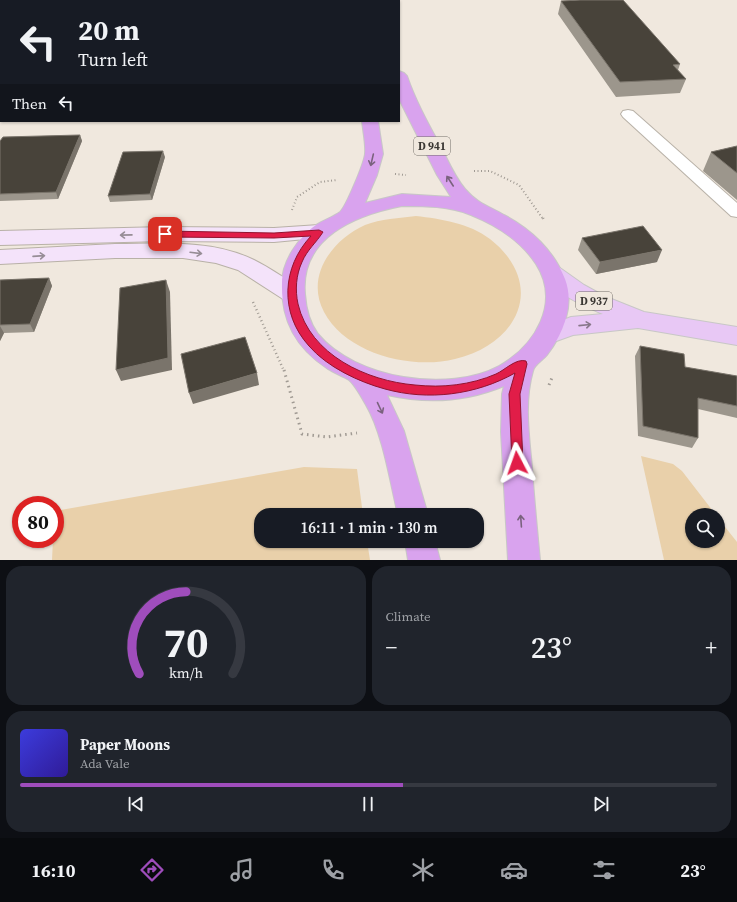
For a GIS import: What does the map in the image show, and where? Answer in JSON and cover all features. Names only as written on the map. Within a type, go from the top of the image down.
[{"type":"highway","name":"D 941","points":[[400,79],[407,99],[446,175],[458,193],[476,210]]},
{"type":"highway","points":[[350,213],[368,175],[374,154],[370,122]]},
{"type":"highway","points":[[408,200],[440,201],[476,210],[496,218],[514,228],[530,242],[543,256],[552,273],[557,288],[558,304],[555,320],[548,335],[537,350],[522,364],[500,377],[474,386],[445,390],[416,390],[386,385],[359,375],[325,354],[312,343],[302,328],[295,310],[291,293],[292,280],[297,262],[306,246],[319,232],[350,213],[384,203],[408,200]]},
{"type":"highway","points":[[522,364],[515,394],[515,432],[524,560]]},
{"type":"highway","points":[[359,375],[377,400],[391,431],[411,508]]},
{"type":"highway","points":[[421,548],[424,560]]},
{"type":"main road","points":[[0,238],[165,234],[274,236],[319,232]]},
{"type":"main road","points":[[0,247],[10,246],[38,237]]},
{"type":"main road","points":[[0,257],[115,251],[183,252],[218,256],[246,265],[291,293]]},
{"type":"main road","name":"D 937","points":[[552,273],[576,292],[596,302],[641,320],[737,336]]},
{"type":"main road","name":"D 937","points":[[548,335],[571,326],[641,320]]},
{"type":"lane","points":[[628,114],[737,212]]},
{"type":"path","points":[[470,171],[490,171],[519,185],[546,223]]},
{"type":"path","points":[[251,297],[283,366],[302,434],[327,437],[357,433]]},
{"type":"path","points":[[549,388],[555,368]]},
{"type":"shaded area","points":[[416,216],[464,225],[482,234],[490,239],[507,256],[518,275],[521,293],[518,310],[509,326],[495,340],[477,351],[455,359],[438,362],[400,360],[364,348],[348,339],[334,327],[324,312],[319,299],[318,285],[320,273],[325,261],[342,240],[353,232],[371,223]]},
{"type":"shaded area","points":[[641,456],[673,464],[682,471],[711,508],[685,508],[685,548],[725,548],[725,527],[737,542],[737,560],[664,560]]},
{"type":"shaded area","points":[[304,467],[357,469],[362,508],[254,508],[254,548],[368,548],[370,560],[52,560],[53,548],[64,548],[64,509]]},
{"type":"building","points":[[623,0],[680,64],[673,65],[686,79],[620,82],[561,1]]},
{"type":"building","points":[[80,135],[56,192],[0,194],[0,141],[3,137]]},
{"type":"building","points":[[737,146],[737,173],[711,152]]},
{"type":"building","points":[[163,151],[150,194],[108,196],[123,152]]},
{"type":"building","points":[[643,226],[662,250],[600,262],[582,238]]},
{"type":"building","points":[[49,278],[30,324],[0,325],[0,280]]},
{"type":"building","points":[[166,280],[168,358],[116,370],[120,288]]},
{"type":"building","points":[[245,337],[257,373],[189,393],[181,354]]},
{"type":"building","points":[[640,346],[684,354],[685,367],[737,376],[737,406],[698,398],[698,438],[643,426]]},
{"type":"route","points":[[165,234],[274,236],[319,232],[306,246],[297,262],[292,280],[291,293],[295,310],[302,328],[312,343],[325,354],[359,375],[386,385],[416,390],[445,390],[474,386],[500,377],[522,364],[515,394],[517,463]]}]
